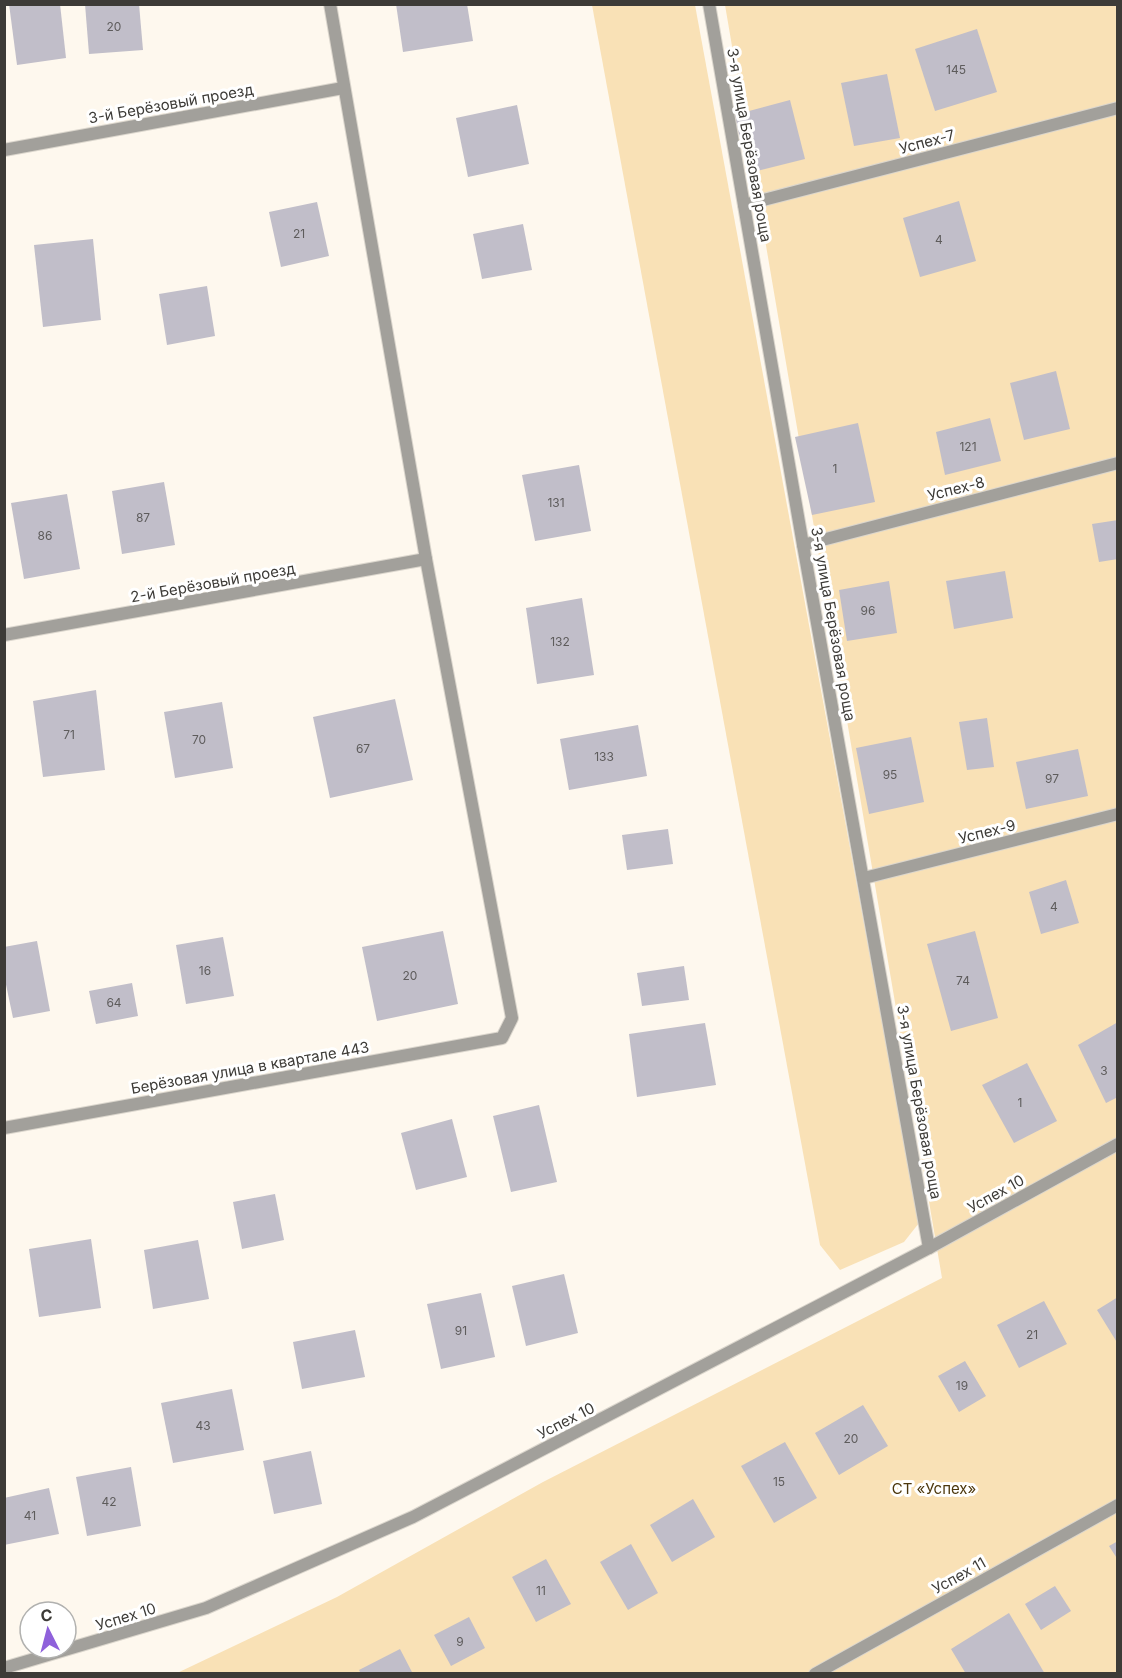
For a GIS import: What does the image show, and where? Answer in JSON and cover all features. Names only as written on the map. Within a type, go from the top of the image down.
[{"type":"street","points":[[330,4],[426,560]]},
{"type":"street","name":"3-я улица Берёзовая роща","points":[[709,4],[929,1248]]},
{"type":"street","name":"3-й Берёзовый проезд","points":[[4,150],[343,88]]},
{"type":"street","name":"Успех-7","points":[[744,205],[1118,108]]},
{"type":"street","name":"Успех-8","points":[[803,545],[1118,463]]},
{"type":"street","name":"2-й Берёзовый проезд","points":[[4,635],[426,560]]},
{"type":"street","name":"Берёзовая улица в квартале 443","points":[[4,1128],[502,1038],[512,1018],[426,560]]},
{"type":"street","name":"Успех-9","points":[[864,878],[1118,814]]},
{"type":"street","name":"Успех 10","points":[[4,1668],[206,1608],[414,1517],[929,1248],[1118,1144]]},
{"type":"street","name":"Успех 11","points":[[815,1674],[1118,1505]]},
{"type":"green space","points":[[592,5],[695,5],[919,1223],[904,1242],[840,1270],[820,1245]]},
{"type":"green space","name":"СТ «Успех»","points":[[725,5],[1117,5],[1117,1673],[175,1674],[337,1597],[543,1482],[942,1278]]},
{"type":"building","points":[[9,4],[60,4],[66,58],[17,65]]},
{"type":"building","points":[[85,4],[139,4],[143,50],[89,54]]},
{"type":"building","points":[[396,4],[467,4],[473,41],[403,52]]},
{"type":"building","points":[[977,29],[997,92],[935,111],[915,49]]},
{"type":"building","points":[[887,74],[900,138],[854,146],[841,83]]},
{"type":"building","points":[[790,100],[805,159],[749,173],[734,115]]},
{"type":"building","points":[[517,105],[529,164],[468,177],[456,118]]},
{"type":"building","points":[[959,201],[976,261],[920,277],[903,218]]},
{"type":"building","points":[[317,202],[329,256],[281,267],[269,212]]},
{"type":"building","points":[[523,224],[532,270],[482,279],[473,234]]},
{"type":"building","points":[[93,239],[101,320],[43,327],[34,245]]},
{"type":"building","points":[[207,286],[215,336],[167,345],[159,294]]},
{"type":"building","points":[[1056,371],[1070,429],[1024,440],[1010,383]]},
{"type":"building","points":[[990,418],[1001,461],[945,475],[936,432]]},
{"type":"building","points":[[858,423],[875,502],[812,515],[795,437]]},
{"type":"building","points":[[579,465],[591,531],[535,541],[522,475]]},
{"type":"building","points":[[164,482],[175,545],[122,554],[112,491]]},
{"type":"building","points":[[67,494],[80,569],[24,579],[11,503]]},
{"type":"building","points":[[1118,520],[1118,559],[1099,562],[1092,524]]},
{"type":"building","points":[[1005,571],[1013,618],[954,629],[946,581]]},
{"type":"building","points":[[889,581],[897,633],[847,641],[839,590]]},
{"type":"building","points":[[582,598],[594,675],[537,684],[526,608]]},
{"type":"building","points":[[96,690],[105,770],[43,777],[33,701]]},
{"type":"building","points":[[395,699],[413,780],[330,798],[313,717]]},
{"type":"building","points":[[222,702],[233,768],[175,778],[164,712]]},
{"type":"building","points":[[987,718],[994,767],[967,770],[959,722]]},
{"type":"building","points":[[638,725],[647,776],[569,790],[560,739]]},
{"type":"building","points":[[911,737],[924,802],[869,814],[856,748]]},
{"type":"building","points":[[1078,749],[1088,796],[1026,809],[1016,762]]},
{"type":"building","points":[[668,829],[673,864],[627,870],[622,835]]},
{"type":"building","points":[[1066,880],[1079,923],[1041,934],[1029,892]]},
{"type":"building","points":[[443,931],[458,1004],[377,1021],[362,947]]},
{"type":"building","points":[[975,931],[998,1018],[951,1031],[927,944]]},
{"type":"building","points":[[223,937],[234,996],[186,1004],[176,945]]},
{"type":"building","points":[[37,941],[50,1011],[13,1018],[4,975],[4,947]]},
{"type":"building","points":[[684,966],[689,1000],[642,1006],[637,973]]},
{"type":"building","points":[[132,983],[138,1016],[96,1024],[89,991]]},
{"type":"building","points":[[1118,1022],[1118,1097],[1106,1103],[1078,1045]]},
{"type":"building","points":[[705,1023],[716,1085],[637,1097],[629,1034]]},
{"type":"building","points":[[1027,1063],[1057,1121],[1014,1143],[982,1085]]},
{"type":"building","points":[[539,1105],[557,1182],[511,1192],[493,1116]]},
{"type":"building","points":[[452,1119],[467,1177],[416,1190],[401,1133]]},
{"type":"building","points":[[275,1194],[284,1240],[242,1249],[233,1202]]},
{"type":"building","points":[[91,1239],[101,1308],[39,1317],[29,1249]]},
{"type":"building","points":[[198,1240],[209,1299],[153,1309],[144,1250]]},
{"type":"building","points":[[564,1274],[578,1333],[526,1346],[512,1286]]},
{"type":"building","points":[[481,1293],[495,1357],[441,1369],[427,1304]]},
{"type":"building","points":[[1118,1297],[1118,1344],[1097,1310]]},
{"type":"building","points":[[1044,1301],[1067,1344],[1019,1368],[997,1325]]},
{"type":"building","points":[[355,1330],[365,1377],[302,1389],[293,1342]]},
{"type":"building","points":[[965,1361],[986,1396],[959,1412],[938,1376]]},
{"type":"building","points":[[232,1389],[244,1450],[173,1463],[161,1403]]},
{"type":"building","points":[[863,1405],[888,1446],[839,1475],[815,1433]]},
{"type":"building","points":[[785,1442],[817,1498],[774,1523],[741,1466]]},
{"type":"building","points":[[311,1451],[322,1504],[274,1514],[263,1461]]},
{"type":"building","points":[[131,1467],[141,1526],[87,1536],[76,1477]]},
{"type":"building","points":[[49,1488],[59,1534],[4,1545],[4,1498]]},
{"type":"building","points":[[693,1499],[715,1537],[672,1562],[650,1525]]},
{"type":"building","points":[[1118,1541],[1118,1560],[1109,1546]]},
{"type":"building","points":[[631,1544],[658,1593],[628,1610],[600,1562]]},
{"type":"building","points":[[546,1559],[571,1604],[536,1622],[512,1577]]},
{"type":"building","points":[[1055,1586],[1071,1611],[1041,1630],[1025,1604]]},
{"type":"building","points":[[1009,1613],[1045,1674],[966,1674],[951,1649]]},
{"type":"building","points":[[469,1617],[485,1648],[451,1666],[434,1635]]},
{"type":"building","points":[[400,1649],[413,1674],[361,1674],[359,1670]]}]
